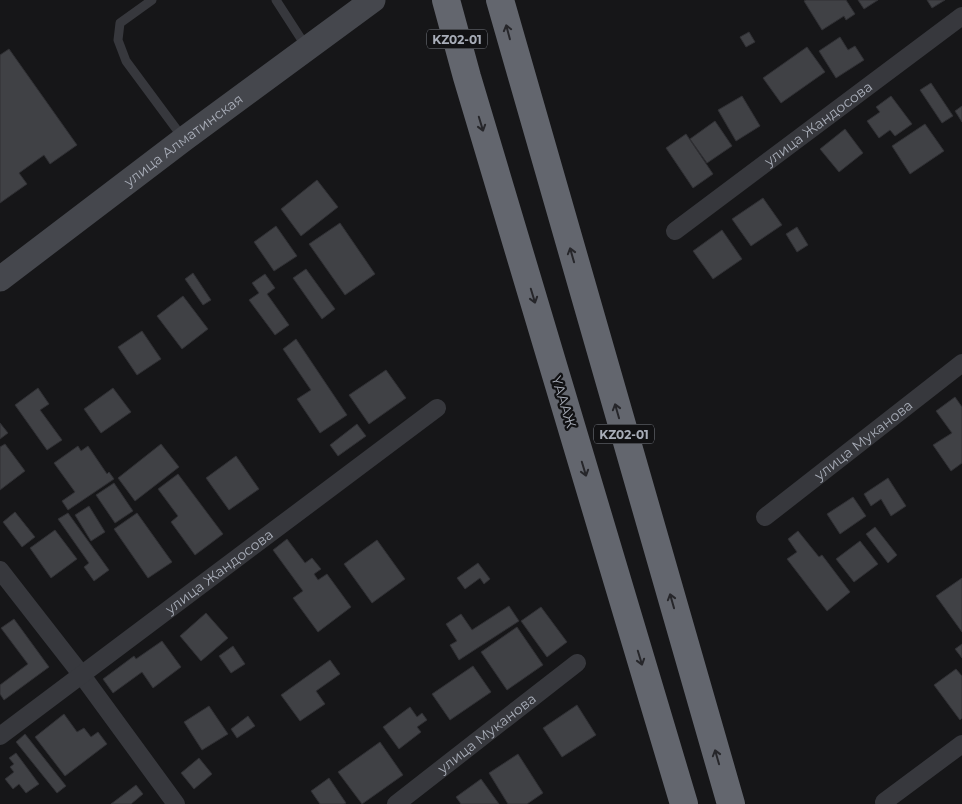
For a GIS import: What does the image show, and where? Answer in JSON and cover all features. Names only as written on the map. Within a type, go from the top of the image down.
[{"type":"highway","name":"ҮАААЖ","points":[[446,0],[467,77],[684,804]]},
{"type":"highway","name":"KZ02-01","points":[[500,0],[516,64],[731,804]]},
{"type":"street","name":"улица Алматинская","points":[[3,270],[371,2]]},
{"type":"street","name":"улица Жандосова","points":[[675,231],[962,16]]},
{"type":"street","name":"улица Муканова","points":[[765,517],[962,363]]},
{"type":"street","name":"улица Жандосова","points":[[0,736],[437,408]]},
{"type":"street","points":[[0,570],[81,674],[176,804]]},
{"type":"street","name":"улица Муканова","points":[[396,804],[577,663]]},
{"type":"street","points":[[884,802],[962,744]]},
{"type":"lane","points":[[152,0],[120,23],[118,40],[126,61],[184,139]]},
{"type":"lane","points":[[276,0],[308,48]]},
{"type":"building","points":[[846,0],[855,14],[846,20],[844,16],[822,30],[804,1]]},
{"type":"building","points":[[858,0],[878,0],[864,9]]},
{"type":"building","points":[[927,0],[945,0],[932,8]]},
{"type":"building","points":[[749,32],[755,42],[746,47],[740,37]]},
{"type":"building","points":[[840,37],[848,50],[855,46],[864,60],[836,78],[819,51]]},
{"type":"building","points":[[807,47],[825,72],[781,103],[763,78]]},
{"type":"building","points":[[9,49],[77,145],[50,164],[44,155],[19,173],[27,184],[0,203],[0,55]]},
{"type":"building","points":[[931,83],[953,116],[942,123],[920,90]]},
{"type":"building","points":[[742,96],[760,126],[736,141],[718,110]]},
{"type":"building","points":[[891,96],[912,124],[895,136],[890,130],[879,138],[867,121],[880,112],[876,107]]},
{"type":"building","points":[[962,106],[962,122],[955,111]]},
{"type":"building","points":[[715,121],[732,146],[707,163],[690,139]]},
{"type":"building","points":[[925,124],[944,151],[910,174],[892,146]]},
{"type":"building","points":[[845,129],[863,153],[839,172],[820,149]]},
{"type":"building","points":[[686,134],[713,174],[693,188],[666,148]]},
{"type":"building","points":[[317,180],[338,207],[301,236],[281,209]]},
{"type":"building","points":[[763,198],[782,225],[751,246],[732,219]]},
{"type":"building","points":[[340,223],[375,274],[345,295],[309,244]]},
{"type":"building","points":[[276,226],[297,256],[274,271],[254,242]]},
{"type":"building","points":[[797,227],[808,245],[797,252],[786,234]]},
{"type":"building","points":[[722,230],[742,259],[713,279],[693,251]]},
{"type":"building","points":[[306,269],[335,309],[322,319],[293,278]]},
{"type":"building","points":[[193,273],[211,300],[203,305],[185,279]]},
{"type":"building","points":[[265,274],[275,288],[267,294],[289,325],[275,335],[249,300],[259,293],[252,283]]},
{"type":"building","points":[[183,296],[208,329],[182,349],[157,316]]},
{"type":"building","points":[[142,331],[161,359],[137,375],[118,347]]},
{"type":"building","points":[[296,339],[347,415],[320,433],[297,399],[311,390],[283,349]]},
{"type":"building","points":[[386,370],[406,398],[369,424],[349,395]]},
{"type":"building","points":[[38,388],[49,404],[40,410],[62,440],[47,450],[15,405]]},
{"type":"building","points":[[113,388],[131,412],[101,433],[84,409]]},
{"type":"building","points":[[955,397],[962,407],[962,463],[951,471],[933,445],[952,433],[936,411]]},
{"type":"building","points":[[0,423],[8,433],[0,439]]},
{"type":"building","points":[[357,424],[366,436],[338,456],[330,445]]},
{"type":"building","points":[[5,444],[25,471],[0,490],[0,447]]},
{"type":"building","points":[[161,444],[179,467],[135,501],[118,478]]},
{"type":"building","points":[[78,446],[81,451],[88,446],[107,474],[109,472],[114,479],[68,510],[62,501],[75,492],[54,463]]},
{"type":"building","points":[[236,456],[259,489],[229,510],[206,478]]},
{"type":"building","points":[[178,474],[223,534],[195,555],[171,522],[178,516],[158,489]]},
{"type":"building","points":[[888,478],[906,506],[891,516],[881,499],[871,506],[864,494]]},
{"type":"building","points":[[114,483],[133,511],[115,523],[96,495]]},
{"type":"building","points":[[853,497],[866,516],[840,534],[827,514]]},
{"type":"building","points":[[89,506],[105,532],[91,541],[75,515]]},
{"type":"building","points":[[15,512],[35,537],[22,547],[3,522]]},
{"type":"building","points":[[68,513],[109,570],[94,581],[84,567],[89,563],[58,519]]},
{"type":"building","points":[[137,513],[172,562],[148,578],[114,529]]},
{"type":"building","points":[[875,527],[897,555],[888,563],[866,534]]},
{"type":"building","points":[[55,530],[77,559],[51,578],[30,548]]},
{"type":"building","points":[[798,531],[819,557],[822,555],[850,592],[827,611],[787,559],[797,552],[788,539]]},
{"type":"building","points":[[287,539],[305,563],[312,558],[321,569],[314,574],[318,580],[327,574],[351,607],[318,632],[293,598],[303,591],[273,550]]},
{"type":"building","points":[[377,540],[405,579],[372,603],[344,564]]},
{"type":"building","points":[[860,541],[878,564],[854,582],[836,559]]},
{"type":"building","points":[[478,563],[490,579],[484,584],[480,578],[465,589],[457,578]]},
{"type":"building","points":[[962,578],[962,632],[936,596]]},
{"type":"building","points":[[509,606],[519,621],[459,660],[450,645],[457,641],[446,624],[461,614],[472,630]]},
{"type":"building","points":[[541,607],[567,642],[547,657],[521,621]]},
{"type":"building","points":[[206,613],[228,638],[201,661],[180,636]]},
{"type":"building","points":[[14,619],[49,667],[4,700],[0,694],[0,685],[28,664],[1,628]]},
{"type":"building","points":[[517,627],[543,665],[507,690],[481,652]]},
{"type":"building","points":[[162,641],[181,667],[153,688],[142,672],[113,693],[103,679],[134,656],[136,659]]},
{"type":"building","points":[[962,644],[962,658],[955,649]]},
{"type":"building","points":[[233,646],[245,664],[231,673],[219,656]]},
{"type":"building","points":[[330,660],[340,674],[316,691],[325,704],[300,721],[281,695]]},
{"type":"building","points":[[473,666],[491,692],[450,720],[432,694]]},
{"type":"building","points":[[956,669],[962,676],[962,718],[960,720],[934,685]]},
{"type":"building","points":[[577,705],[596,735],[562,757],[543,728]]},
{"type":"building","points":[[209,706],[228,734],[202,750],[184,722]]},
{"type":"building","points":[[410,707],[417,717],[422,713],[427,720],[417,727],[421,732],[399,749],[383,727]]},
{"type":"building","points":[[64,714],[77,732],[84,728],[91,737],[98,732],[107,744],[65,776],[35,737]]},
{"type":"building","points":[[248,716],[255,726],[237,738],[231,729]]},
{"type":"building","points":[[25,734],[66,786],[57,793],[16,742]]},
{"type":"building","points":[[380,742],[403,775],[362,804],[338,772]]},
{"type":"building","points":[[16,753],[39,784],[26,793],[19,784],[13,789],[5,779],[14,772],[10,767],[14,764],[9,758]]},
{"type":"building","points":[[518,754],[543,793],[527,804],[508,804],[489,773]]},
{"type":"building","points":[[199,758],[212,774],[194,789],[181,773]]},
{"type":"building","points":[[329,778],[346,803],[320,804],[311,791]]},
{"type":"building","points":[[481,779],[499,804],[461,804],[456,797]]},
{"type":"building","points":[[136,785],[143,794],[131,804],[111,804]]}]
